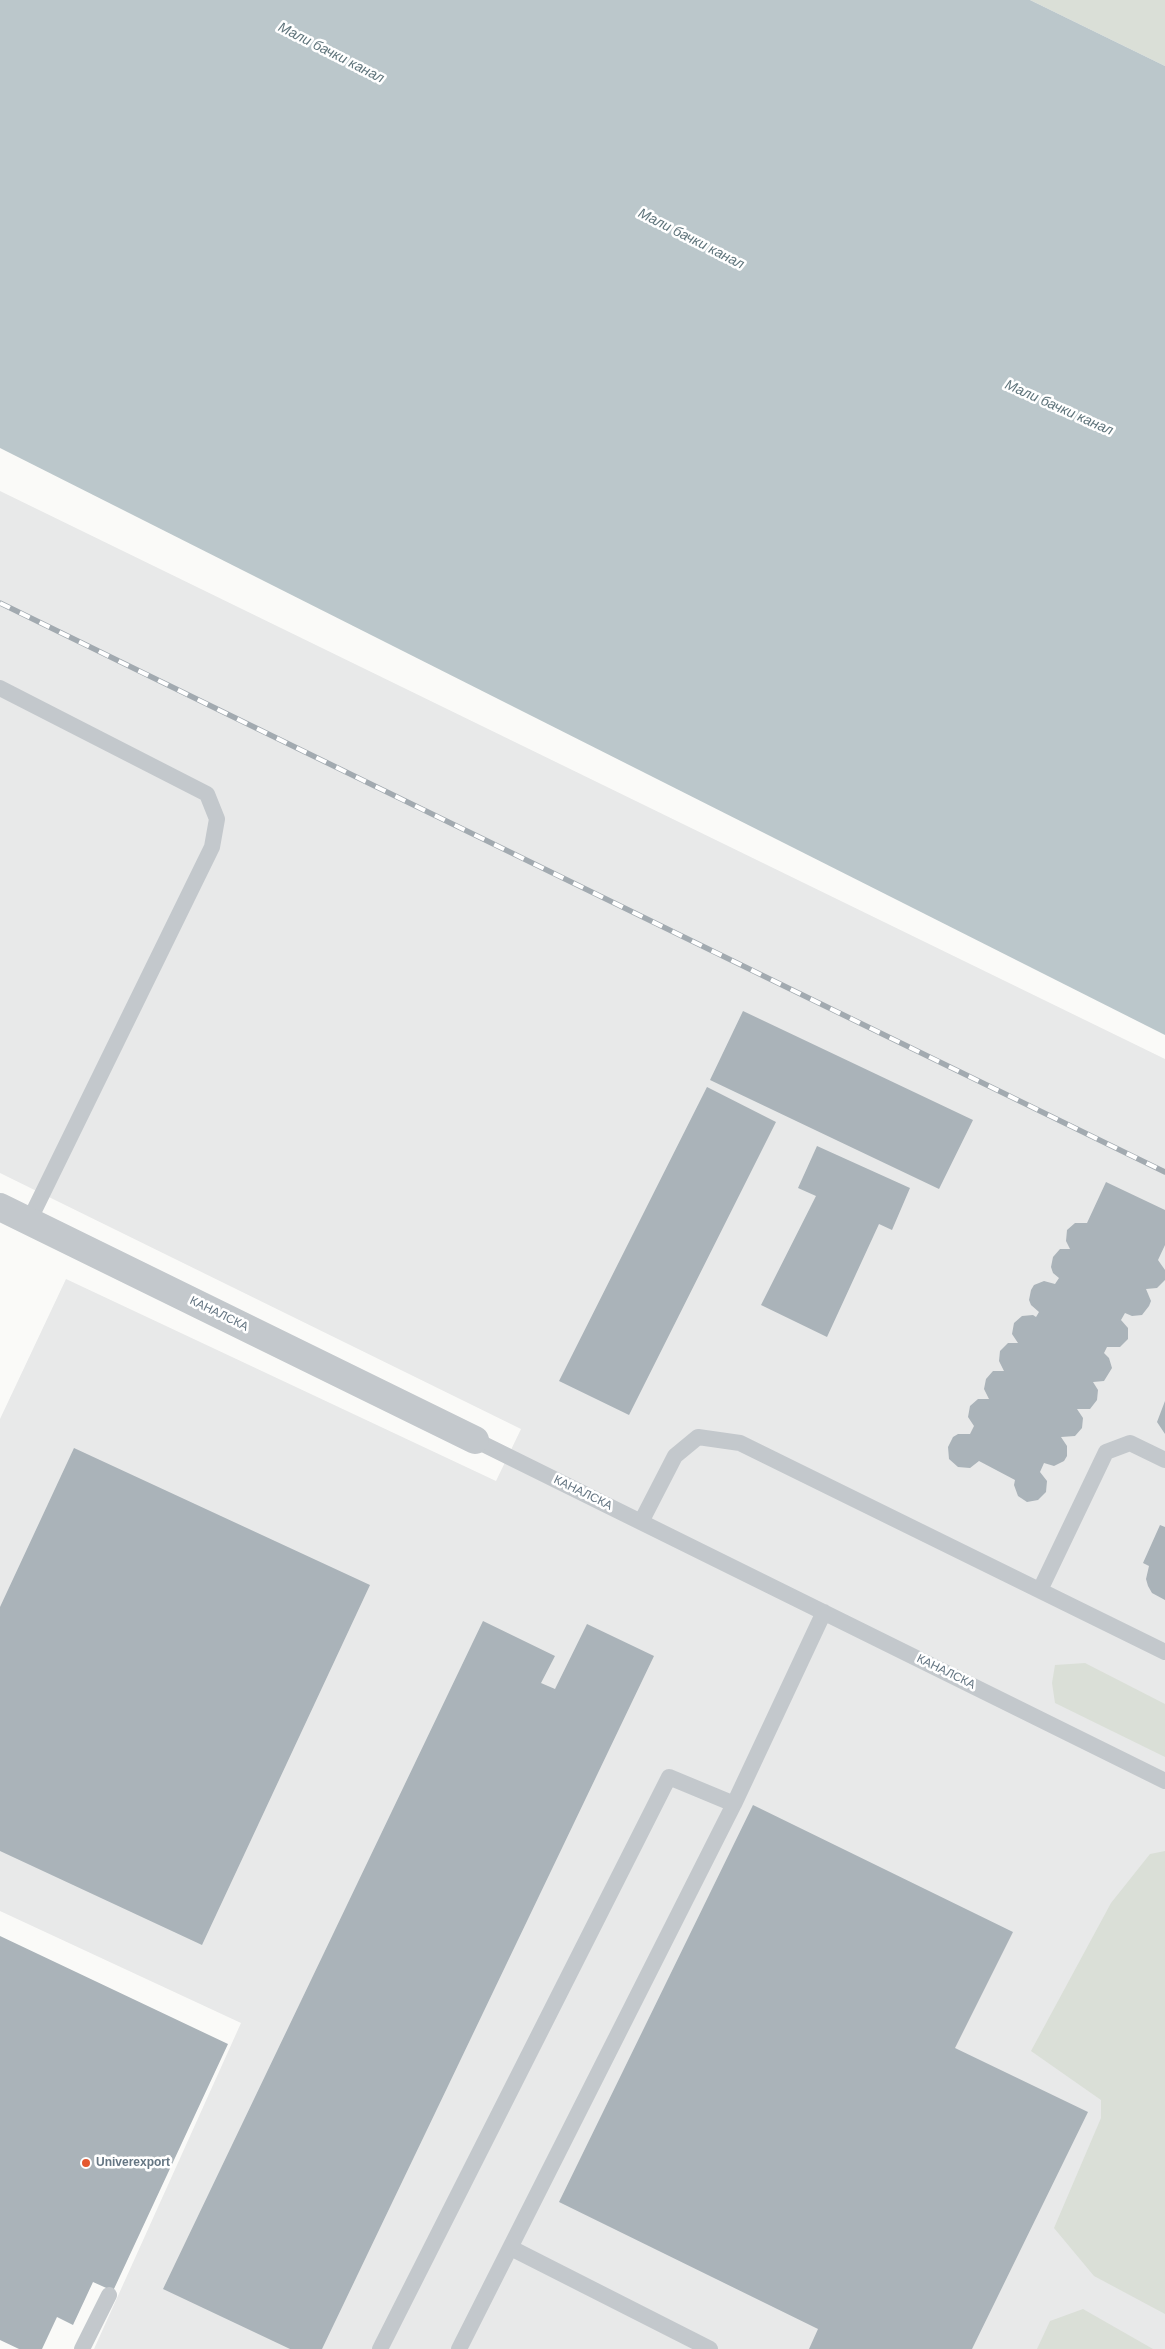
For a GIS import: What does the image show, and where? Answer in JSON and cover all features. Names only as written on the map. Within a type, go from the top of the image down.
[{"type":"street","name":"КАНАЛСКА","points":[[0,1207],[475,1440]]},
{"type":"lane","points":[[0,688],[207,794],[217,819],[212,847],[29,1221]]},
{"type":"lane","points":[[641,1522],[675,1456],[698,1437],[740,1443],[1165,1652]]},
{"type":"lane","name":"КАНАЛСКА","points":[[475,1440],[1165,1780]]},
{"type":"lane","points":[[1040,1590],[1106,1452],[1130,1443],[1165,1460]]},
{"type":"lane","points":[[459,2349],[734,1804],[824,1612]]},
{"type":"lane","points":[[380,2349],[669,1777],[734,1804]]},
{"type":"lane","points":[[511,2248],[710,2349]]},
{"type":"lane","points":[[82,2349],[109,2295]]},
{"type":"shaded area","points":[[1030,0],[1165,0],[1165,66]]},
{"type":"shaded area","points":[[0,491],[1165,1059],[1165,2349],[94,2349],[241,2023],[0,1911],[0,1419],[66,1279],[496,1481],[521,1429],[0,1173]]},
{"type":"shaded area","points":[[1085,1663],[1165,1704],[1165,1757],[1055,1703],[1052,1683],[1055,1665]]},
{"type":"shaded area","points":[[1165,1851],[1165,2314],[1094,2276],[1054,2228],[1101,2118],[1101,2100],[1031,2051],[1111,1903],[1150,1854]]},
{"type":"shaded area","points":[[1083,2309],[1153,2349],[1037,2349],[1050,2321]]},
{"type":"water","name":"Мали бачки канал","points":[[0,0],[1030,0],[1165,66],[1165,1035],[0,448]]},
{"type":"building","points":[[743,1011],[973,1120],[939,1189],[710,1080]]},
{"type":"building","points":[[707,1087],[776,1122],[629,1415],[559,1381]]},
{"type":"building","points":[[817,1146],[910,1188],[892,1230],[879,1224],[827,1337],[761,1305],[816,1196],[798,1188]]},
{"type":"building","points":[[1106,1182],[1165,1210],[1165,1245],[1158,1260],[1165,1270],[1165,1280],[1157,1288],[1146,1289],[1151,1301],[1142,1315],[1132,1316],[1125,1313],[1121,1320],[1128,1328],[1128,1339],[1120,1347],[1107,1347],[1104,1353],[1109,1358],[1112,1368],[1104,1381],[1093,1382],[1098,1390],[1097,1400],[1090,1409],[1077,1409],[1083,1418],[1082,1428],[1075,1436],[1061,1437],[1067,1446],[1067,1456],[1064,1461],[1054,1466],[1044,1463],[1040,1472],[1047,1481],[1046,1492],[1038,1500],[1027,1502],[1018,1496],[1014,1485],[1015,1480],[979,1461],[970,1468],[958,1467],[949,1459],[948,1447],[953,1437],[958,1434],[970,1434],[974,1426],[968,1417],[970,1406],[978,1399],[989,1399],[984,1389],[986,1379],[993,1371],[1004,1371],[999,1361],[1000,1351],[1008,1343],[1018,1343],[1012,1334],[1014,1323],[1022,1316],[1033,1315],[1036,1317],[1039,1312],[1031,1305],[1029,1300],[1031,1290],[1034,1285],[1044,1281],[1055,1284],[1059,1278],[1053,1273],[1051,1267],[1053,1257],[1060,1249],[1070,1249],[1066,1241],[1067,1230],[1075,1223],[1087,1223]]},
{"type":"building","points":[[1165,1401],[1165,1434],[1157,1422]]},
{"type":"building","points":[[74,1448],[370,1585],[202,1945],[0,1851],[0,1607]]},
{"type":"building","points":[[1160,1525],[1165,1527],[1165,1600],[1152,1593],[1146,1579],[1149,1566],[1143,1563]]},
{"type":"building","points":[[483,1621],[555,1656],[541,1683],[555,1689],[587,1624],[654,1656],[322,2349],[290,2349],[163,2289]]},
{"type":"building","points":[[753,1805],[1013,1932],[955,2048],[1088,2112],[972,2349],[809,2349],[818,2329],[559,2202]]},
{"type":"building","name":"Univerexport","points":[[0,1936],[228,2044],[113,2291],[93,2282],[73,2325],[57,2317],[42,2349],[19,2349],[0,2340]]},
{"type":"railway","points":[[0,603],[1165,1172]]},
{"type":"place","name":"Univerexport","points":[[86,2163]]}]
